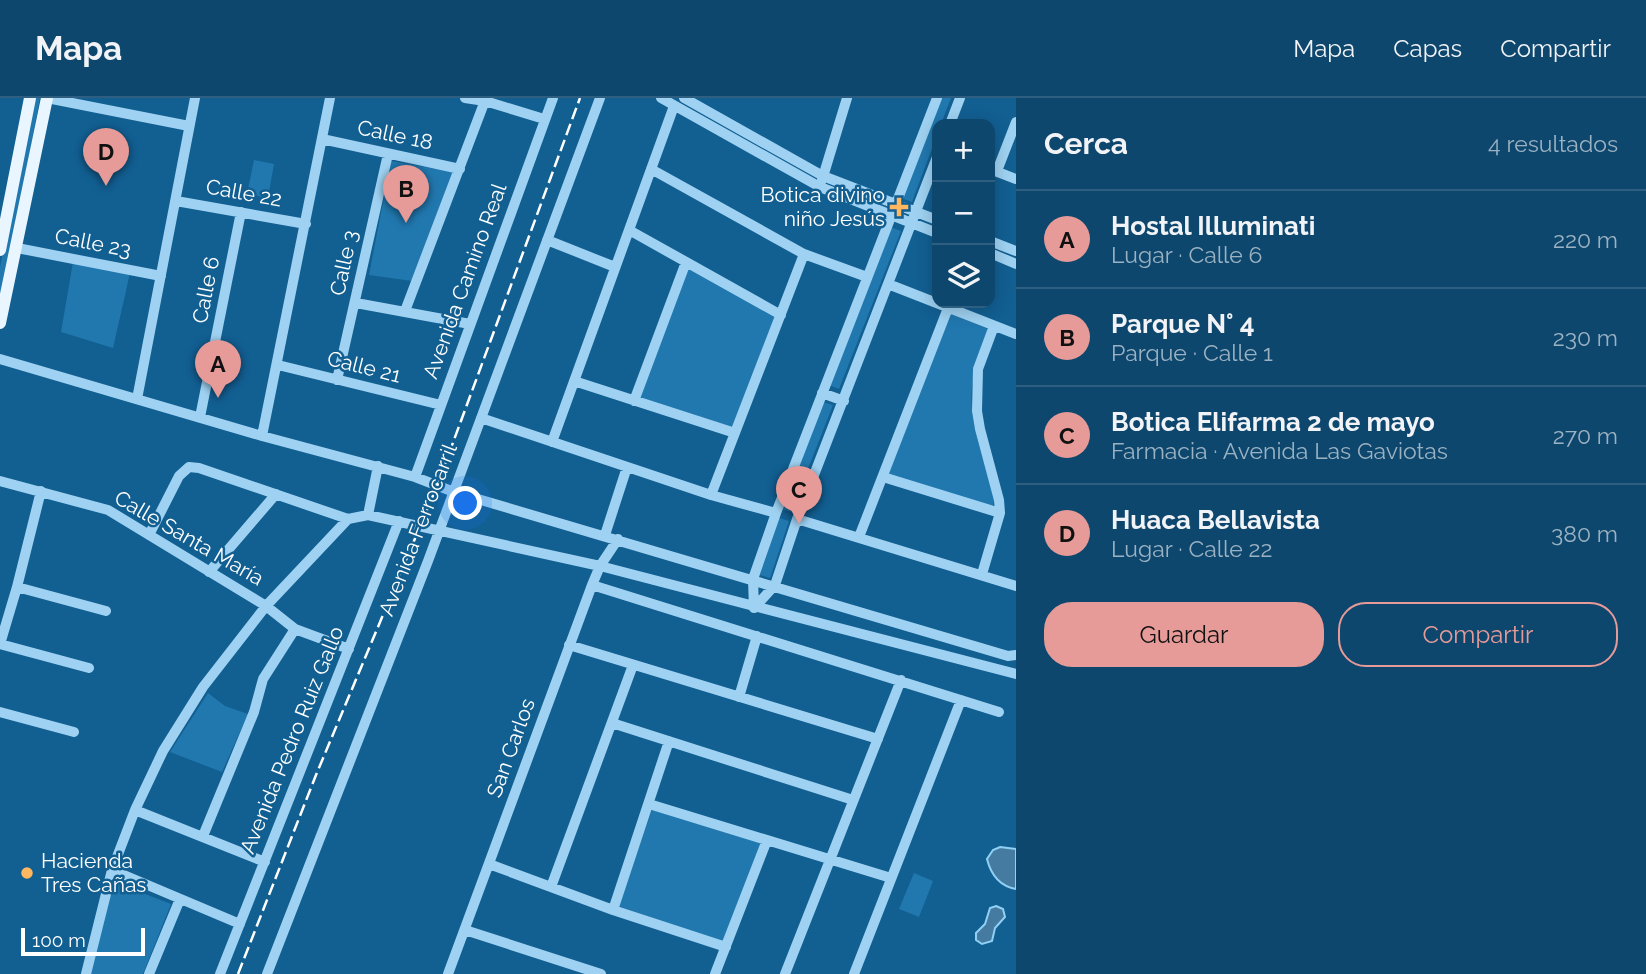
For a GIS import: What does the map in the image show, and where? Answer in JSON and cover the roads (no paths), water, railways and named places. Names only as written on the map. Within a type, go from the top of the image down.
[{"type":"main road","points":[[0,250],[30,98]]},
{"type":"main road","points":[[0,323],[47,98]]},
{"type":"street","points":[[47,98],[190,126]]},
{"type":"street","points":[[137,398],[195,98]]},
{"type":"street","points":[[262,436],[330,98]]},
{"type":"street","points":[[465,98],[485,100],[544,119]]},
{"type":"street","name":"Avenida Camino Real","points":[[415,477],[553,98]]},
{"type":"street","name":"Avenida Ferrocarril","points":[[267,974],[440,529],[600,98]]},
{"type":"street","points":[[661,98],[820,187],[932,231]]},
{"type":"street","points":[[684,98],[823,176],[932,218]]},
{"type":"street","points":[[820,187],[847,98]]},
{"type":"street","points":[[754,607],[754,579],[776,513],[937,98]]},
{"type":"street","points":[[952,119],[960,98]]},
{"type":"street","points":[[405,311],[485,100]]},
{"type":"street","points":[[552,442],[674,106]]},
{"type":"street","points":[[995,166],[1016,122]]},
{"type":"street","name":"Calle 18","points":[[322,139],[460,169]]},
{"type":"street","name":"Calle 3","points":[[337,380],[388,154]]},
{"type":"street","points":[[651,169],[804,254],[867,277]]},
{"type":"street","points":[[754,607],[775,586],[797,519],[932,170]]},
{"type":"street","points":[[995,171],[1016,179]]},
{"type":"street","name":"Calle 22","points":[[176,201],[306,224]]},
{"type":"street","name":"Calle 6","points":[[200,417],[241,212]]},
{"type":"street","points":[[629,230],[781,315]]},
{"type":"street","points":[[547,240],[615,267]]},
{"type":"street","points":[[995,243],[1016,251]]},
{"type":"street","name":"Calle 23","points":[[17,248],[161,276]]},
{"type":"street","points":[[711,495],[804,254]]},
{"type":"street","points":[[995,256],[1016,264]]},
{"type":"street","points":[[634,401],[686,262]]},
{"type":"street","points":[[888,284],[932,302]]},
{"type":"street","points":[[356,303],[470,324]]},
{"type":"street","points":[[859,537],[948,308],[1016,334]]},
{"type":"street","points":[[982,574],[1000,513],[977,411],[978,369],[994,326]]},
{"type":"street","points":[[0,359],[262,436],[378,466],[454,492],[1008,656],[1016,655]]},
{"type":"street","name":"Calle 21","points":[[278,365],[440,405]]},
{"type":"street","points":[[574,381],[735,433]]},
{"type":"street","points":[[822,393],[844,401]]},
{"type":"street","points":[[481,418],[711,495],[776,513]]},
{"type":"street","points":[[369,514],[378,466]]},
{"type":"street","points":[[149,535],[179,476],[189,467],[199,468],[348,519],[369,514],[600,566],[1016,674]]},
{"type":"street","points":[[606,535],[627,467]]},
{"type":"street","points":[[883,477],[1000,513]]},
{"type":"street","name":"Calle Santa María","points":[[0,481],[108,510],[266,606],[295,629],[349,649]]},
{"type":"street","points":[[41,491],[0,644],[89,668]]},
{"type":"street","points":[[209,572],[276,494]]},
{"type":"street","points":[[86,974],[112,870],[135,810],[163,751],[203,687],[266,606],[348,519]]},
{"type":"street","points":[[797,519],[1016,586]]},
{"type":"street","name":"Avenida Pedro Ruiz Gallo","points":[[220,974],[399,521]]},
{"type":"street","name":"San Carlos","points":[[448,974],[592,585],[600,566],[618,539]]},
{"type":"street","points":[[592,585],[999,712]]},
{"type":"street","points":[[17,587],[106,611]]},
{"type":"street","points":[[203,836],[254,712],[263,679],[295,629]]},
{"type":"street","points":[[740,697],[757,636]]},
{"type":"street","points":[[569,645],[878,739]]},
{"type":"street","points":[[551,887],[633,665]]},
{"type":"street","points":[[785,974],[901,680]]},
{"type":"street","points":[[854,974],[961,700]]},
{"type":"street","points":[[0,712],[74,732]]},
{"type":"street","points":[[612,723],[853,800]]},
{"type":"street","points":[[614,910],[668,741]]},
{"type":"street","points":[[649,804],[891,878]]},
{"type":"street","points":[[135,810],[265,862]]},
{"type":"street","points":[[715,974],[767,840]]},
{"type":"street","points":[[489,864],[726,947]]},
{"type":"street","points":[[112,870],[240,924]]},
{"type":"street","points":[[149,974],[180,899]]},
{"type":"street","points":[[465,930],[601,974]]},
{"type":"railway","points":[[238,974],[316,775],[437,486],[580,98]]},
{"type":"place","name":"Huaca Bellavista","points":[[106,186]]},
{"type":"place","name":"Botica divino niño Jesús","points":[[899,207]]},
{"type":"place","name":"Parque N° 4","points":[[406,223]]},
{"type":"place","name":"Hostal Illuminati","points":[[218,398]]},
{"type":"place","name":"Botica Elifarma 2 de mayo","points":[[799,524]]},
{"type":"place","name":"Hacienda Tres Cañas","points":[[27,873]]}]
